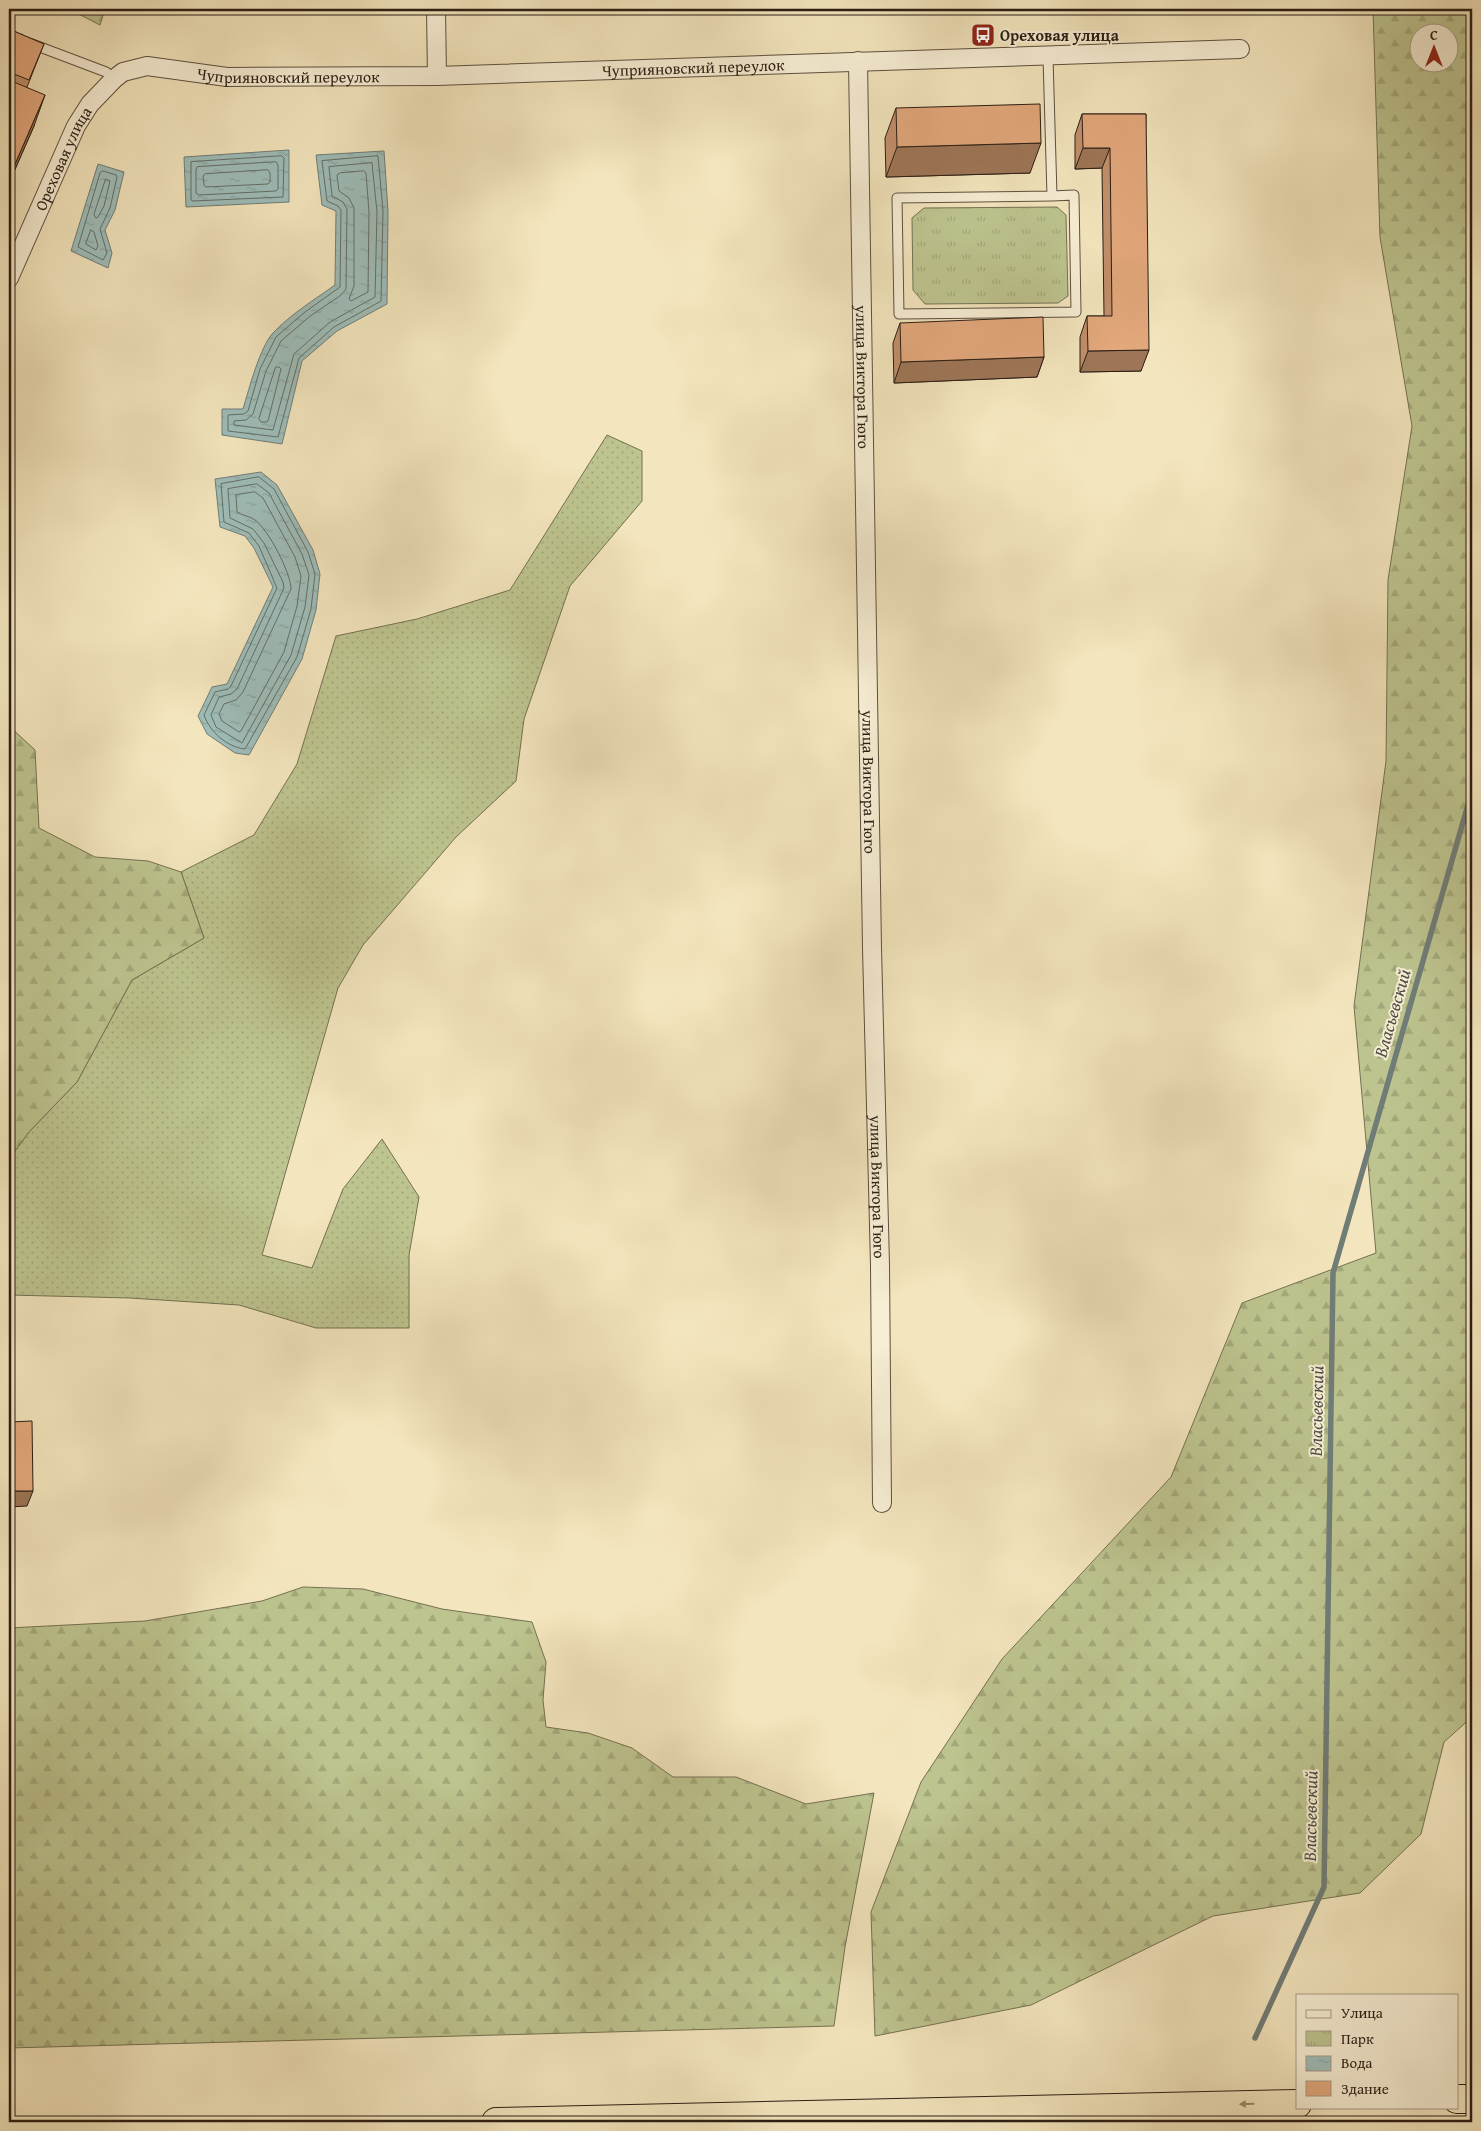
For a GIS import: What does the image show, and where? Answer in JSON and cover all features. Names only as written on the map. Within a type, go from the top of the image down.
[{"type":"highway","points":[[1458,2099],[1472,2099]]},
{"type":"highway","points":[[496,2122],[1296,2104]]},
{"type":"street","points":[[436,9],[437,76]]},
{"type":"street","name":"Чуприяновский переулок","points":[[147,66],[227,77],[437,76],[858,61],[1048,57],[1240,49]]},
{"type":"street","name":"улица Виктора Гюго","points":[[858,61],[872,938],[880,1265],[882,1503]]},
{"type":"street","name":"Ореховая улица","points":[[9,278],[76,126],[90,104],[123,72],[147,66]]},
{"type":"lane","points":[[26,42],[106,72],[114,79]]},
{"type":"lane","points":[[1048,57],[1052,196]]},
{"type":"lane","points":[[1074,195],[1076,312],[899,314],[897,198],[1052,196],[1074,195]]},
{"type":"green space","points":[[69,9],[105,9],[100,25]]},
{"type":"green space","points":[[1373,9],[1472,9],[1472,1717],[1444,1742],[1421,1834],[1360,1893],[1213,1916],[1031,2005],[875,2036],[871,1912],[921,1782],[1002,1659],[1171,1477],[1242,1303],[1376,1253],[1354,1006],[1386,761],[1388,580],[1412,426],[1380,237]]},
{"type":"green space","points":[[1057,207],[1066,215],[1068,296],[1058,303],[925,304],[913,290],[912,218],[924,208]]},
{"type":"green space","points":[[607,435],[642,451],[642,501],[570,586],[524,719],[516,781],[456,837],[363,945],[338,988],[262,1255],[312,1268],[343,1189],[382,1139],[419,1197],[409,1255],[409,1328],[316,1328],[239,1305],[130,1298],[9,1295],[9,1159],[29,1132],[77,1082],[132,980],[204,938],[181,872],[254,835],[297,764],[336,636],[417,619],[510,590]]},
{"type":"green space","points":[[9,726],[35,750],[39,828],[95,857],[148,861],[181,872],[204,938],[132,980],[77,1082],[29,1132],[9,1159]]},
{"type":"green space","points":[[303,1587],[363,1589],[442,1609],[532,1622],[546,1662],[543,1700],[546,1727],[588,1733],[632,1748],[673,1777],[736,1777],[806,1804],[874,1793],[845,1947],[834,2026],[9,2048],[9,1628],[145,1621],[262,1601]]},
{"type":"water","points":[[289,150],[289,202],[186,207],[184,157]]},
{"type":"water","points":[[384,151],[388,211],[387,304],[337,331],[302,361],[282,444],[222,435],[222,409],[243,409],[259,358],[268,339],[295,313],[335,285],[336,211],[322,205],[316,155]]},
{"type":"water","points":[[98,164],[124,172],[115,210],[105,230],[112,253],[108,268],[71,251]]},
{"type":"water","points":[[261,472],[277,485],[313,550],[320,574],[316,610],[302,659],[249,755],[235,753],[207,734],[198,716],[212,687],[227,684],[273,587],[254,548],[245,536],[220,527],[215,479]]},
{"type":"building","points":[[9,29],[44,44],[29,80],[9,72]]},
{"type":"building","points":[[9,80],[45,95],[9,178]]},
{"type":"building","points":[[1040,104],[1041,143],[897,147],[896,108]]},
{"type":"building","points":[[1082,114],[1146,114],[1149,350],[1088,351],[1087,316],[1112,316],[1110,148],[1083,148]]},
{"type":"building","points":[[1043,317],[1044,357],[901,362],[900,323]]},
{"type":"building","points":[[32,1421],[33,1491],[9,1491],[9,1422]]},
{"type":"waterway","name":"Власьевский","points":[[1255,2038],[1324,1887],[1333,1273],[1472,791]]},
{"type":"place","name":"Ореховая улица","points":[[983,35]]}]
